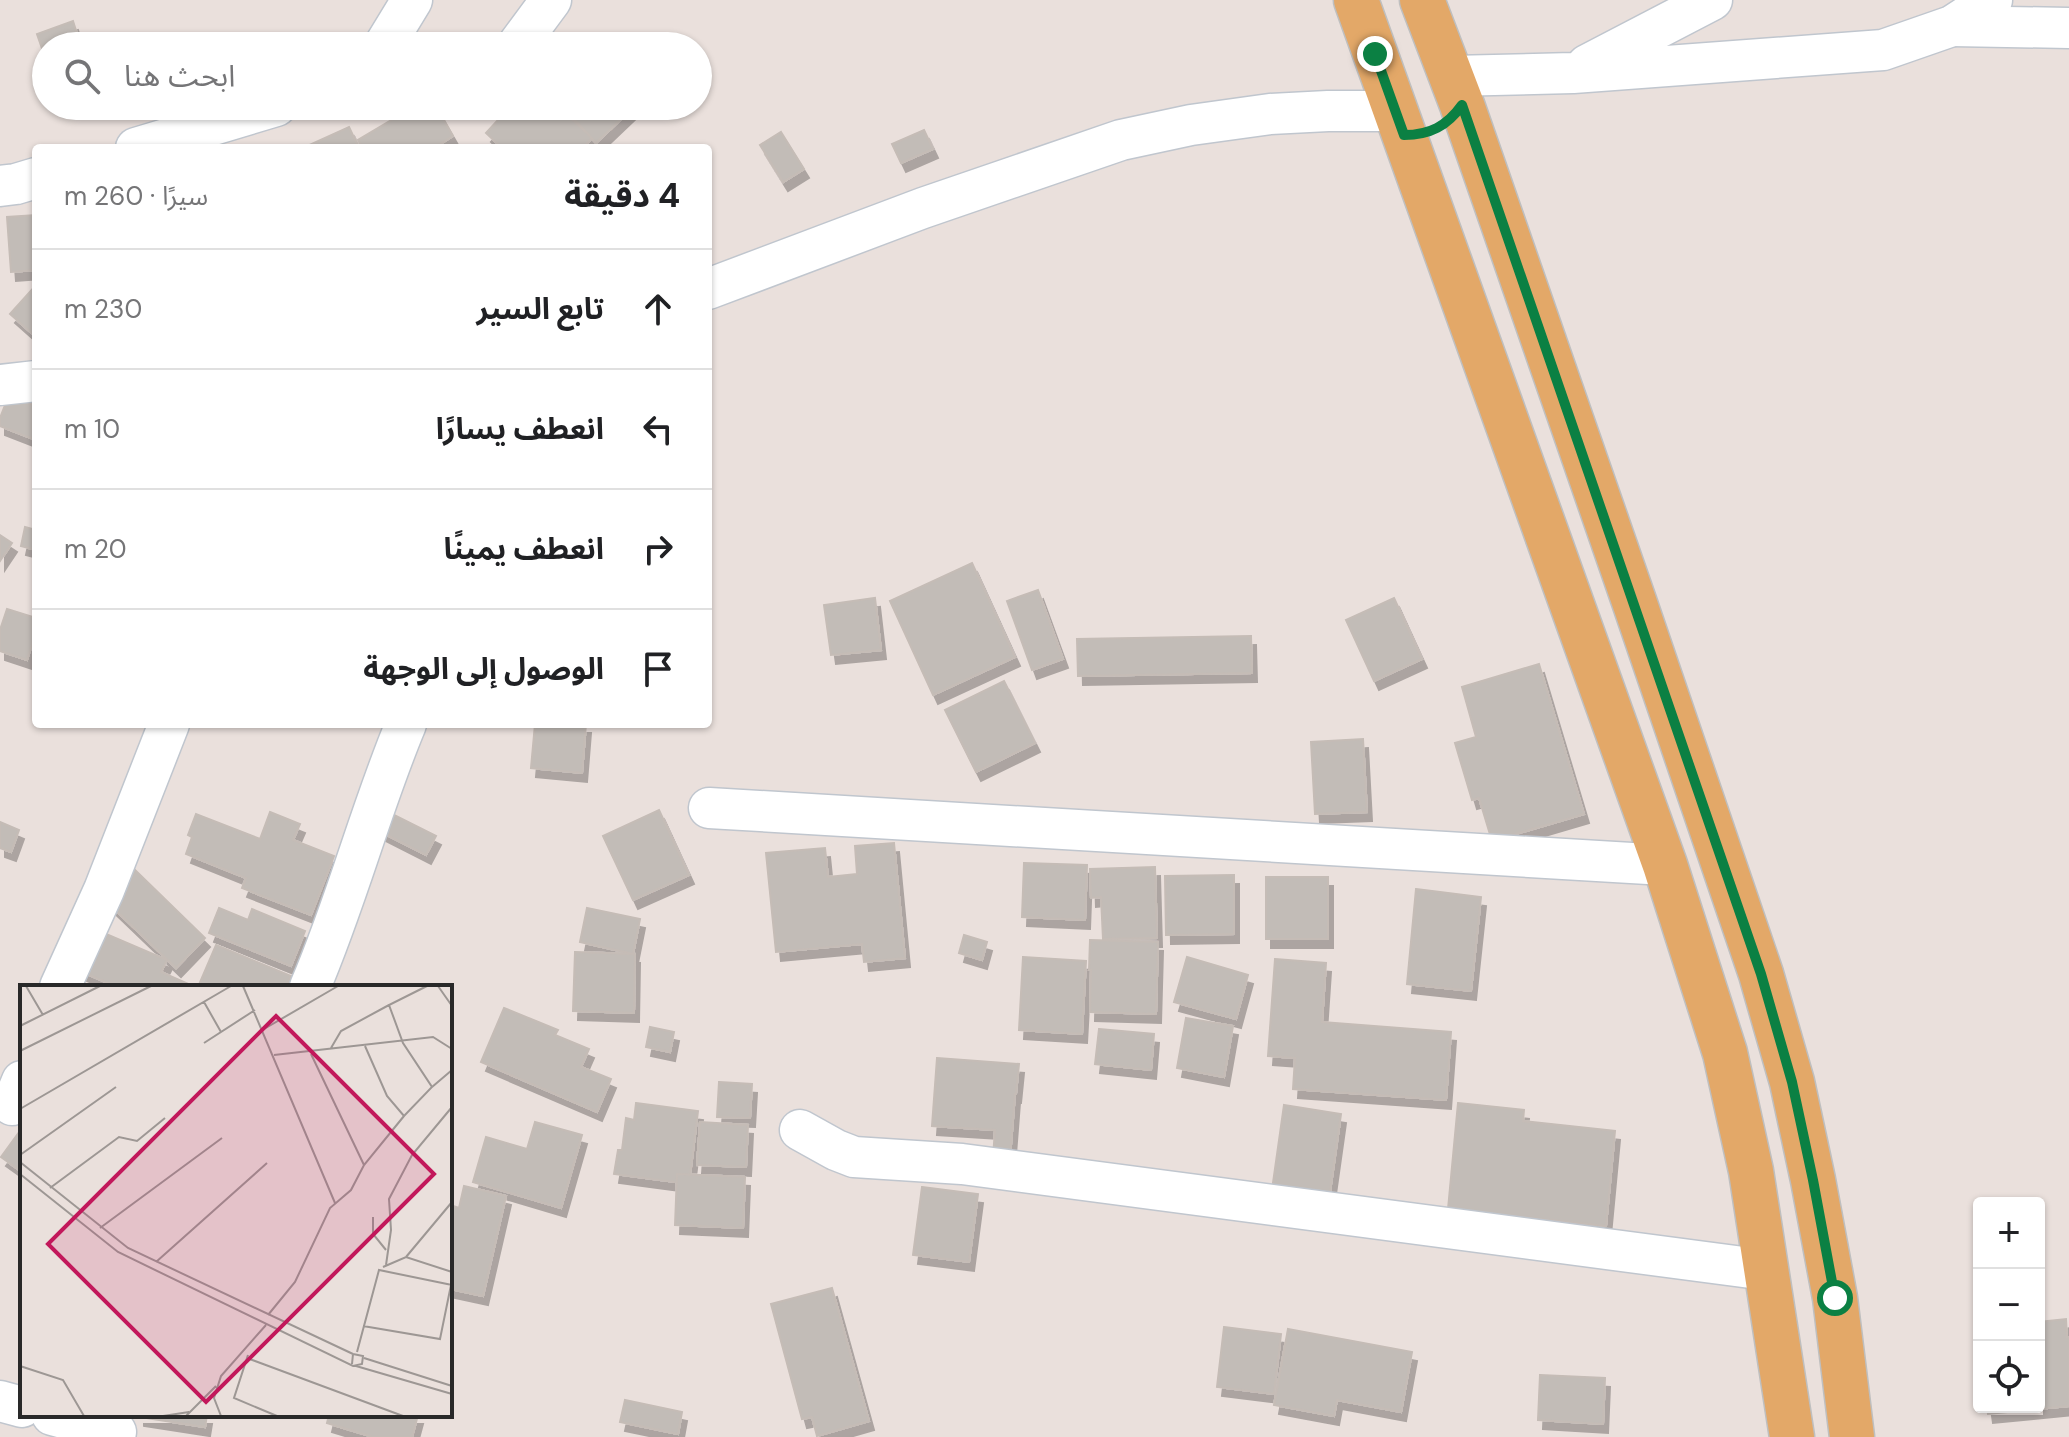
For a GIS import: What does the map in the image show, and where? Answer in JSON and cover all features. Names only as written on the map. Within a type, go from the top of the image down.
[{"type":"main road","points":[[1356,0],[1665,865],[1725,1053],[1751,1171],[1792,1437]]},
{"type":"main road","points":[[1422,0],[1630,589],[1761,974],[1792,1082],[1813,1180],[1835,1298],[1852,1437]]},
{"type":"main road","points":[[1375,54],[1393,40],[1404,36],[1427,36],[1450,74],[1454,116],[1431,131],[1418,135],[1400,123]]},
{"type":"street","points":[[393,32],[412,0]]},
{"type":"street","points":[[527,32],[551,0]]},
{"type":"street","points":[[1450,74],[1573,73],[1883,50],[1952,26],[1992,0]]},
{"type":"street","points":[[1573,73],[1692,4]]},
{"type":"street","points":[[1952,26],[2069,28]]},
{"type":"street","points":[[712,287],[923,208],[1121,140],[1191,125],[1270,114],[1328,111],[1400,123]]},
{"type":"street","points":[[149,144],[229,120]]},
{"type":"street","points":[[0,186],[32,179]]},
{"type":"street","points":[[0,385],[32,381]]},
{"type":"street","points":[[61,985],[104,890],[167,728]]},
{"type":"street","points":[[311,985],[327,948],[385,774],[404,728]]},
{"type":"street","points":[[709,808],[1665,865]]},
{"type":"street","points":[[800,1130],[854,1157],[962,1164],[1766,1270]]},
{"type":"street","points":[[0,1401],[20,1406]]},
{"type":"street","points":[[62,1417],[117,1428]]},
{"type":"building","points":[[73,21],[77,32],[43,32]]},
{"type":"building","points":[[392,120],[444,120],[453,136],[440,144],[360,144],[358,140]]},
{"type":"building","points":[[498,120],[573,120],[592,138],[587,144],[498,144],[486,133]]},
{"type":"building","points":[[575,120],[620,120],[596,143]]},
{"type":"building","points":[[349,127],[357,144],[312,144]]},
{"type":"building","points":[[924,130],[933,149],[901,163],[892,144]]},
{"type":"building","points":[[781,132],[804,169],[783,182],[760,145]]},
{"type":"building","points":[[32,215],[32,270],[11,272],[7,217]]},
{"type":"building","points":[[32,289],[32,333],[10,314]]},
{"type":"building","points":[[9,395],[32,404],[32,438],[0,426]]},
{"type":"building","points":[[25,527],[32,529],[32,549],[21,546]]},
{"type":"building","points":[[0,535],[12,543],[0,561]]},
{"type":"building","points":[[972,563],[1015,657],[933,695],[890,601]]},
{"type":"building","points":[[1038,590],[1063,659],[1032,670],[1007,601]]},
{"type":"building","points":[[875,598],[881,650],[831,655],[824,605]]},
{"type":"building","points":[[1394,598],[1422,659],[1374,681],[1346,620]]},
{"type":"building","points":[[7,609],[32,617],[32,644],[27,660],[0,651],[0,630]]},
{"type":"building","points":[[1251,636],[1252,673],[1078,676],[1077,639]]},
{"type":"building","points":[[1539,664],[1584,814],[1492,841],[1479,798],[1472,800],[1455,743],[1476,737],[1462,687]]},
{"type":"building","points":[[1004,681],[1035,743],[976,772],[945,710]]},
{"type":"building","points":[[535,728],[586,728],[582,773],[531,768]]},
{"type":"building","points":[[1363,739],[1367,812],[1315,814],[1311,742]]},
{"type":"building","points":[[659,810],[689,875],[633,900],[603,836]]},
{"type":"building","points":[[270,812],[300,824],[293,840],[334,856],[311,915],[242,888],[246,878],[186,854],[192,837],[188,835],[196,814],[260,839]]},
{"type":"building","points":[[388,812],[436,836],[426,855],[379,831]]},
{"type":"building","points":[[0,822],[19,830],[11,852],[0,848]]},
{"type":"building","points":[[894,843],[905,958],[864,962],[862,944],[776,952],[766,853],[825,848],[828,877],[857,874],[855,846]]},
{"type":"building","points":[[1024,863],[1087,865],[1085,920],[1022,917]]},
{"type":"building","points":[[1155,867],[1157,938],[1103,939],[1101,897],[1091,898],[1090,869]]},
{"type":"building","points":[[134,869],[205,938],[176,968],[104,899]]},
{"type":"building","points":[[1234,875],[1234,934],[1166,935],[1165,876]]},
{"type":"building","points":[[1266,877],[1328,877],[1328,939],[1266,939]]},
{"type":"building","points":[[1416,889],[1481,897],[1471,991],[1407,984]]},
{"type":"building","points":[[219,908],[248,920],[252,909],[305,931],[291,966],[209,933]]},
{"type":"building","points":[[587,908],[640,919],[633,954],[580,942]]},
{"type":"building","points":[[92,928],[167,960],[161,972],[190,985],[112,985],[75,969]]},
{"type":"building","points":[[964,935],[987,942],[982,960],[959,953]]},
{"type":"building","points":[[1090,940],[1158,942],[1156,1014],[1090,1012]]},
{"type":"building","points":[[216,945],[291,976],[287,985],[199,985]]},
{"type":"building","points":[[575,952],[635,954],[634,1013],[573,1011]]},
{"type":"building","points":[[1023,957],[1086,961],[1082,1034],[1019,1030]]},
{"type":"building","points":[[1187,957],[1248,975],[1236,1019],[1174,1002]]},
{"type":"building","points":[[1275,959],[1326,963],[1322,1022],[1451,1032],[1446,1100],[1293,1089],[1295,1058],[1268,1056]]},
{"type":"building","points":[[504,1008],[558,1030],[555,1035],[589,1049],[581,1067],[611,1079],[597,1112],[481,1062]]},
{"type":"building","points":[[1186,1018],[1233,1026],[1224,1077],[1177,1068]]},
{"type":"building","points":[[650,1027],[674,1032],[670,1052],[646,1047]]},
{"type":"building","points":[[1099,1029],[1154,1034],[1151,1070],[1095,1064]]},
{"type":"building","points":[[937,1058],[1019,1064],[1010,1158],[993,1157],[995,1130],[932,1126]]},
{"type":"building","points":[[719,1082],[752,1084],[750,1118],[717,1117]]},
{"type":"building","points":[[636,1103],[698,1111],[689,1184],[614,1174],[618,1150],[622,1150],[626,1118],[634,1120]]},
{"type":"building","points":[[1458,1103],[1524,1110],[1523,1121],[1615,1131],[1606,1226],[1448,1209]]},
{"type":"building","points":[[1284,1105],[1341,1114],[1329,1199],[1272,1190]]},
{"type":"building","points":[[535,1122],[582,1135],[561,1208],[473,1182],[486,1137],[527,1149]]},
{"type":"building","points":[[700,1122],[748,1125],[746,1167],[697,1165]]},
{"type":"building","points":[[20,1131],[20,1171],[1,1157]]},
{"type":"building","points":[[677,1174],[745,1177],[743,1228],[675,1225]]},
{"type":"building","points":[[464,1186],[506,1196],[483,1296],[452,1289],[452,1206],[459,1208]]},
{"type":"building","points":[[922,1187],[978,1194],[969,1262],[913,1255]]},
{"type":"building","points":[[832,1288],[869,1421],[817,1436],[812,1417],[802,1419],[771,1304]]},
{"type":"building","points":[[2066,1319],[2069,1406],[2045,1408],[2045,1321]]},
{"type":"building","points":[[1224,1327],[1281,1334],[1274,1394],[1217,1387]]},
{"type":"building","points":[[1288,1329],[1412,1352],[1401,1412],[1337,1400],[1334,1416],[1274,1405]]},
{"type":"building","points":[[1540,1375],[1605,1378],[1603,1424],[1538,1420]]},
{"type":"building","points":[[625,1400],[682,1412],[678,1434],[620,1422]]},
{"type":"building","points":[[139,1417],[207,1417],[205,1427]]},
{"type":"building","points":[[328,1417],[417,1417],[412,1437],[373,1437],[327,1423]]},
{"type":"route","points":[[1375,54],[1404,135],[1418,135],[1443,125],[1462,105],[1761,974],[1792,1082],[1835,1298]]}]
